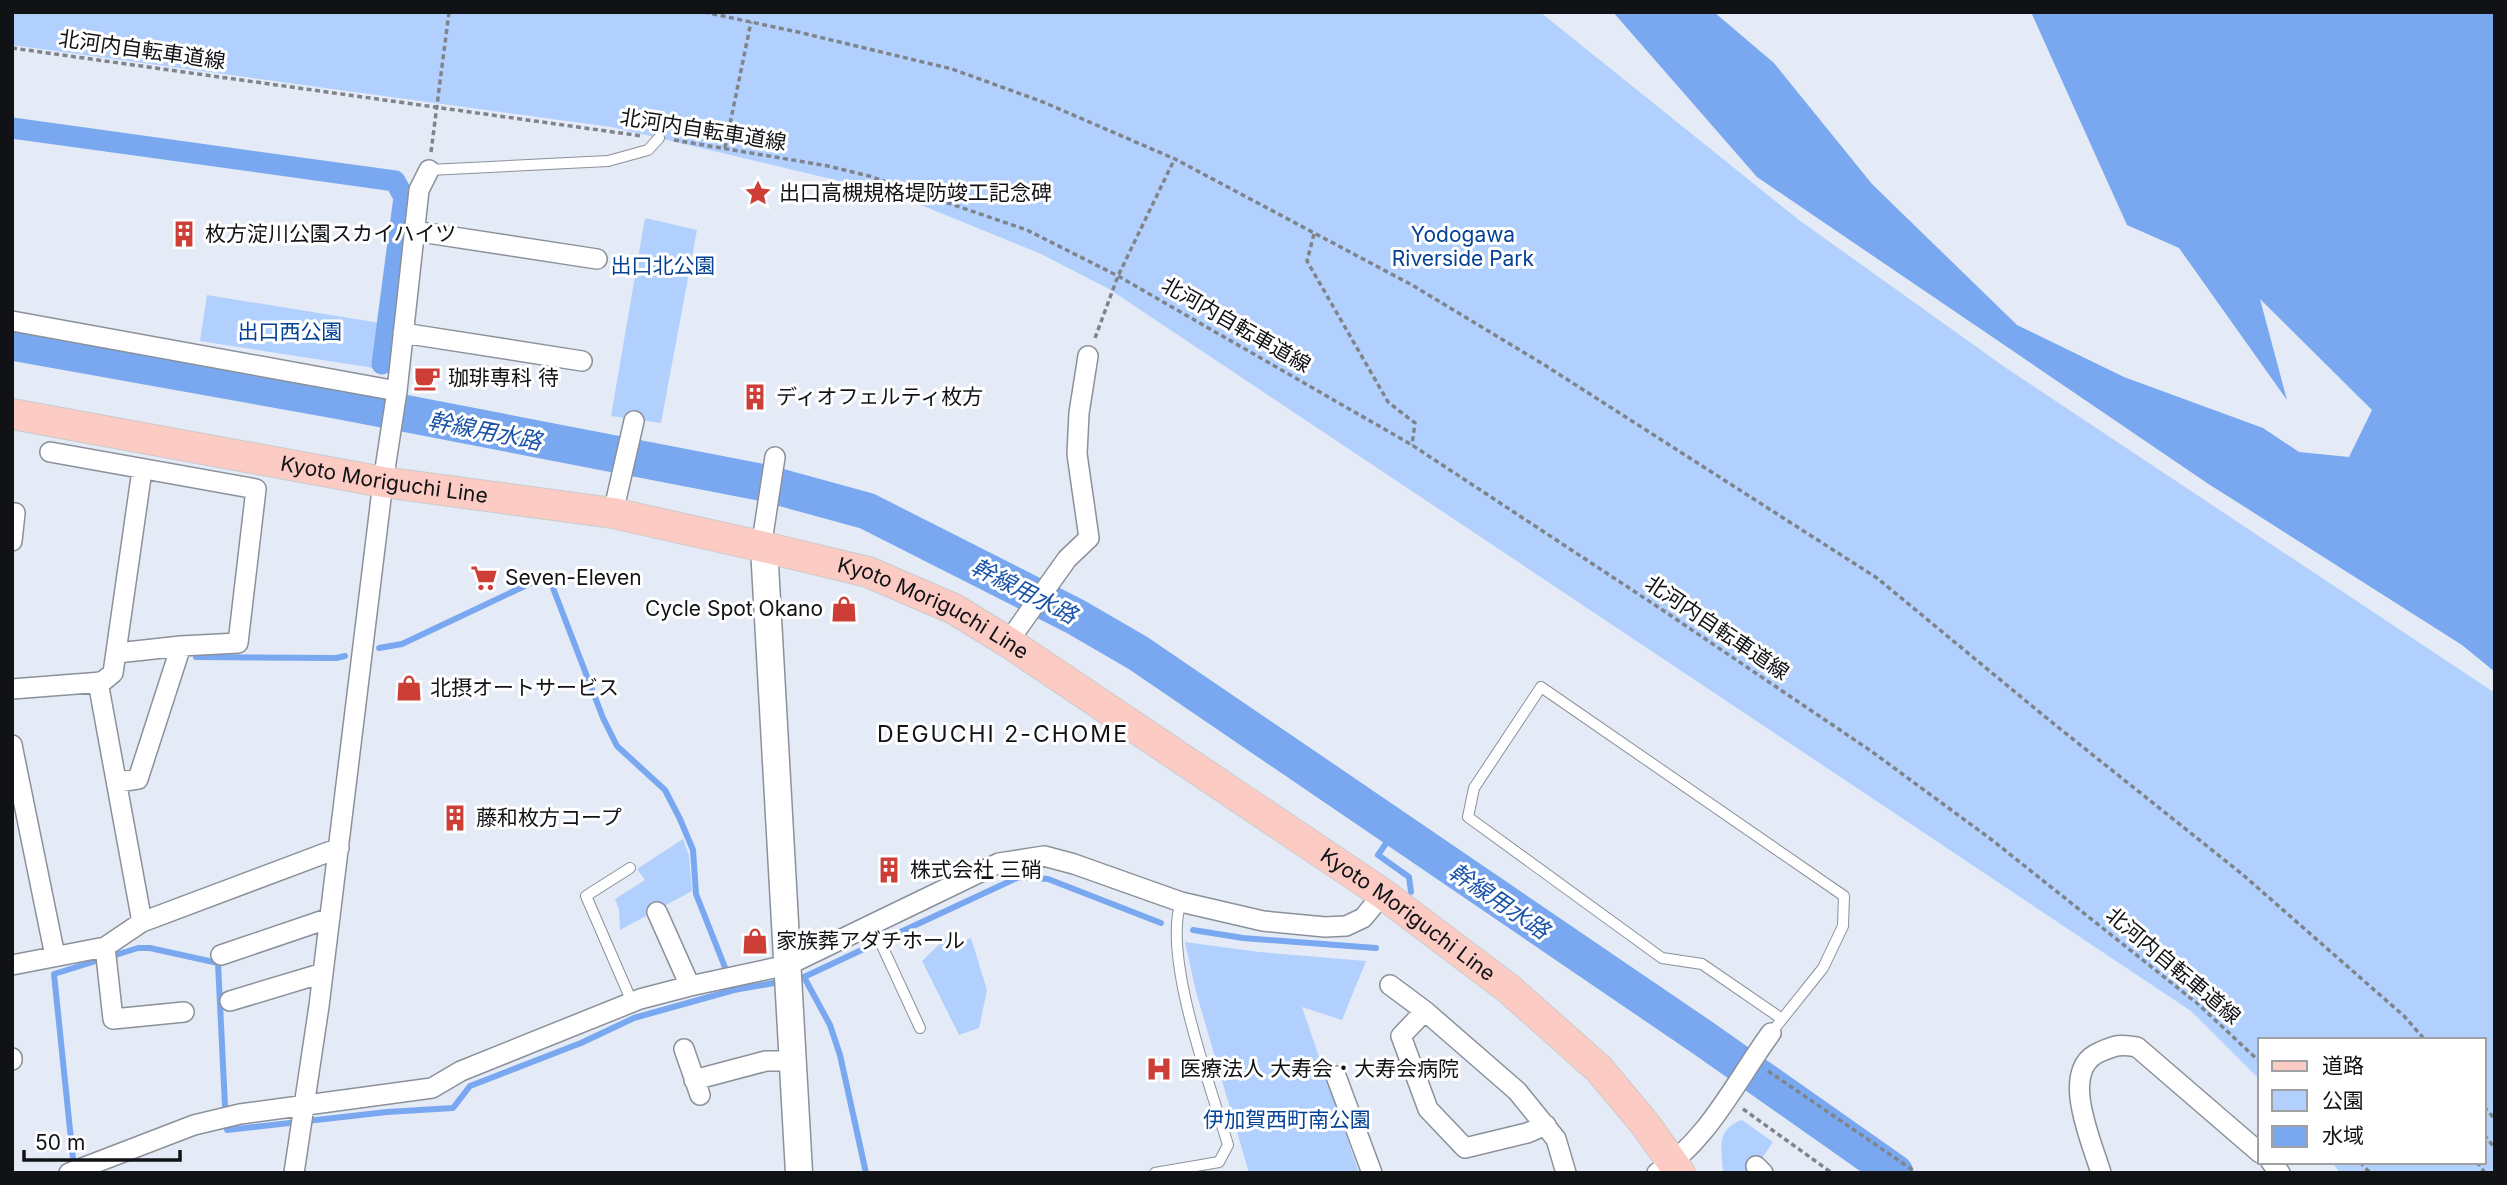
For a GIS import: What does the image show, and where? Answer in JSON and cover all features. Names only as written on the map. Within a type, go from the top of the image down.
[{"type":"main road","name":"Kyoto Moriguchi Line","points":[[12,414],[614,506],[764,541],[868,572],[954,609],[1013,636],[1383,894],[1509,989],[1599,1069],[1670,1169]]},
{"type":"street","points":[[294,1173],[339,848],[397,391],[419,190],[429,170]]},
{"type":"street","points":[[414,231],[597,259]]},
{"type":"street","points":[[12,321],[397,391]]},
{"type":"street","points":[[403,333],[582,361]]},
{"type":"street","points":[[1013,636],[1067,559],[1089,538],[1077,454],[1079,413],[1088,356]]},
{"type":"street","points":[[614,506],[634,421]]},
{"type":"street","points":[[50,452],[256,489],[238,643],[117,653]]},
{"type":"street","points":[[775,457],[764,541],[799,1173]]},
{"type":"street","points":[[12,689],[98,682],[113,673],[142,470]]},
{"type":"street","points":[[12,541],[15,513]]},
{"type":"street","points":[[118,782],[138,779],[181,646]]},
{"type":"street","points":[[98,682],[142,922]]},
{"type":"street","points":[[12,745],[55,956]]},
{"type":"street","points":[[12,965],[105,947],[142,922],[339,848]]},
{"type":"street","points":[[69,1173],[194,1125],[240,1114],[302,1117],[432,1088],[461,1071],[632,1002],[690,986],[788,965],[999,863],[1044,856],[1181,902],[1263,921],[1325,927],[1346,926],[1363,918],[1383,894]]},
{"type":"street","points":[[657,912],[690,986]]},
{"type":"street","points":[[221,956],[330,918]]},
{"type":"street","points":[[105,947],[113,1019],[184,1012]]},
{"type":"street","points":[[230,1001],[323,973]]},
{"type":"street","points":[[1390,985],[1425,1011],[1517,1091],[1556,1139],[1566,1173]]},
{"type":"street","points":[[1425,1011],[1401,1036],[1428,1109],[1465,1148],[1527,1133],[1546,1125]]},
{"type":"street","points":[[1670,1169],[1715,1116],[1776,1026]]},
{"type":"street","points":[[2101,1173],[2078,1094],[2080,1075],[2094,1054],[2119,1044],[2137,1047],[2258,1151]]},
{"type":"street","points":[[684,1049],[697,1088],[766,1061],[794,1061]]},
{"type":"street","points":[[1336,1076],[1372,1173]]},
{"type":"lane","points":[[429,170],[608,161],[648,150],[659,138]]},
{"type":"lane","points":[[1541,687],[1844,896],[1843,926],[1823,968],[1776,1026],[1702,964],[1662,958],[1468,817],[1474,788],[1541,687]]},
{"type":"lane","points":[[630,868],[586,896],[632,1002]]},
{"type":"lane","points":[[1155,1173],[1219,1162],[1228,1145],[1186,1000],[1176,944],[1176,915],[1181,902]]},
{"type":"lane","points":[[872,923],[920,1028]]},
{"type":"path","points":[[429,170],[449,12]]},
{"type":"path","points":[[704,12],[952,69],[1044,103],[1175,159],[1412,285],[1543,364],[1877,578],[2242,874],[2403,1016],[2423,1038]]},
{"type":"path","points":[[725,148],[751,22]]},
{"type":"path","name":"北河内自転車道線","points":[[12,48],[659,138],[828,166],[869,176],[1027,230],[1118,276],[1412,445],[1658,607],[1871,751],[1992,840],[2188,996],[2258,1060]]},
{"type":"path","points":[[1088,356],[1118,276],[1175,159]]},
{"type":"path","points":[[1314,234],[1307,261],[1388,402],[1415,423],[1412,445]]},
{"type":"path","points":[[1751,1060],[1917,1173]]},
{"type":"path","points":[[1726,1098],[1832,1173]]},
{"type":"green space","name":"Yodogawa Riverside Park","points":[[12,12],[1540,12],[1799,220],[2006,368],[2495,693],[2495,1173],[2340,1173],[2333,1164],[2486,1164],[2486,1038],[2258,1038],[2258,1078],[2191,1011],[1109,289],[1039,253],[894,194],[611,127],[12,45]]},
{"type":"green space","name":"出口北公園","points":[[645,218],[697,230],[661,423],[611,416]]},
{"type":"green space","name":"出口西公園","points":[[207,295],[380,323],[374,368],[200,341]]},
{"type":"green space","points":[[683,839],[689,856],[692,891],[620,930],[619,909],[615,899],[645,880],[637,869]]},
{"type":"green space","points":[[952,932],[958,944],[971,938],[987,990],[979,1028],[959,1035],[922,961]]},
{"type":"green space","name":"伊加賀西町南公園","points":[[1185,942],[1259,952],[1366,961],[1342,1020],[1302,1007],[1359,1173],[1249,1173],[1196,992]]},
{"type":"green space","points":[[1742,1120],[1773,1142],[1752,1173],[1723,1173],[1721,1148],[1724,1135],[1733,1124]]},
{"type":"water","points":[[1613,12],[1714,12],[1774,63],[1872,184],[2017,325],[2124,377],[2263,428],[2299,452],[2349,457],[2372,410],[2260,299],[2287,400],[2179,248],[2127,225],[2031,12],[2495,12],[2495,672],[2462,645],[2207,483],[1757,177]]},
{"type":"waterway","points":[[12,128],[395,181],[404,197],[382,364]]},
{"type":"waterway","name":"幹線用水路","points":[[12,342],[341,401],[765,483],[867,511],[1076,617],[1138,653],[1703,1038],[1895,1173]]},
{"type":"waterway","name":"幹線用水路","points":[[375,400],[375,408]]},
{"type":"waterway","points":[[379,648],[402,644],[548,575],[603,718],[617,746],[665,790],[680,819],[693,850],[696,894],[728,975]]},
{"type":"waterway","points":[[196,657],[345,656]]},
{"type":"waterway","points":[[1396,829],[1378,855],[1409,877],[1411,892]]},
{"type":"waterway","points":[[894,935],[1019,877],[1048,879],[1161,923]]},
{"type":"waterway","points":[[1193,930],[1243,938],[1376,948]]},
{"type":"waterway","points":[[866,1173],[840,1055],[830,1025],[804,977],[868,947]]},
{"type":"waterway","points":[[73,1159],[54,974],[138,948],[150,948],[218,963],[225,1106]]},
{"type":"waterway","points":[[227,1130],[387,1112],[453,1108],[470,1086],[581,1043],[634,1018],[734,990],[774,983]]},
{"type":"place","name":"出口高槻規格堤防竣工記念碑","points":[[758,193]]},
{"type":"place","name":"枚方淀川公園スカイハイツ","points":[[184,234]]},
{"type":"place","name":"珈琲専科 待","points":[[427,378]]},
{"type":"place","name":"ディオフェルティ枚方","points":[[755,397]]},
{"type":"place","name":"Seven-Eleven","points":[[484,578]]},
{"type":"place","name":"Cycle Spot Okano","points":[[844,609]]},
{"type":"place","name":"北摂オートサービス","points":[[409,688]]},
{"type":"place","name":"藤和枚方コープ","points":[[455,818]]},
{"type":"place","name":"株式会社 三硝","points":[[889,870]]},
{"type":"place","name":"家族葬アダチホール","points":[[755,941]]},
{"type":"place","name":"医療法人 大寿会・大寿会病院","points":[[1159,1069]]},
{"type":"district","name":"DEGUCHI 2-CHOME","points":[[1003,734]]}]
